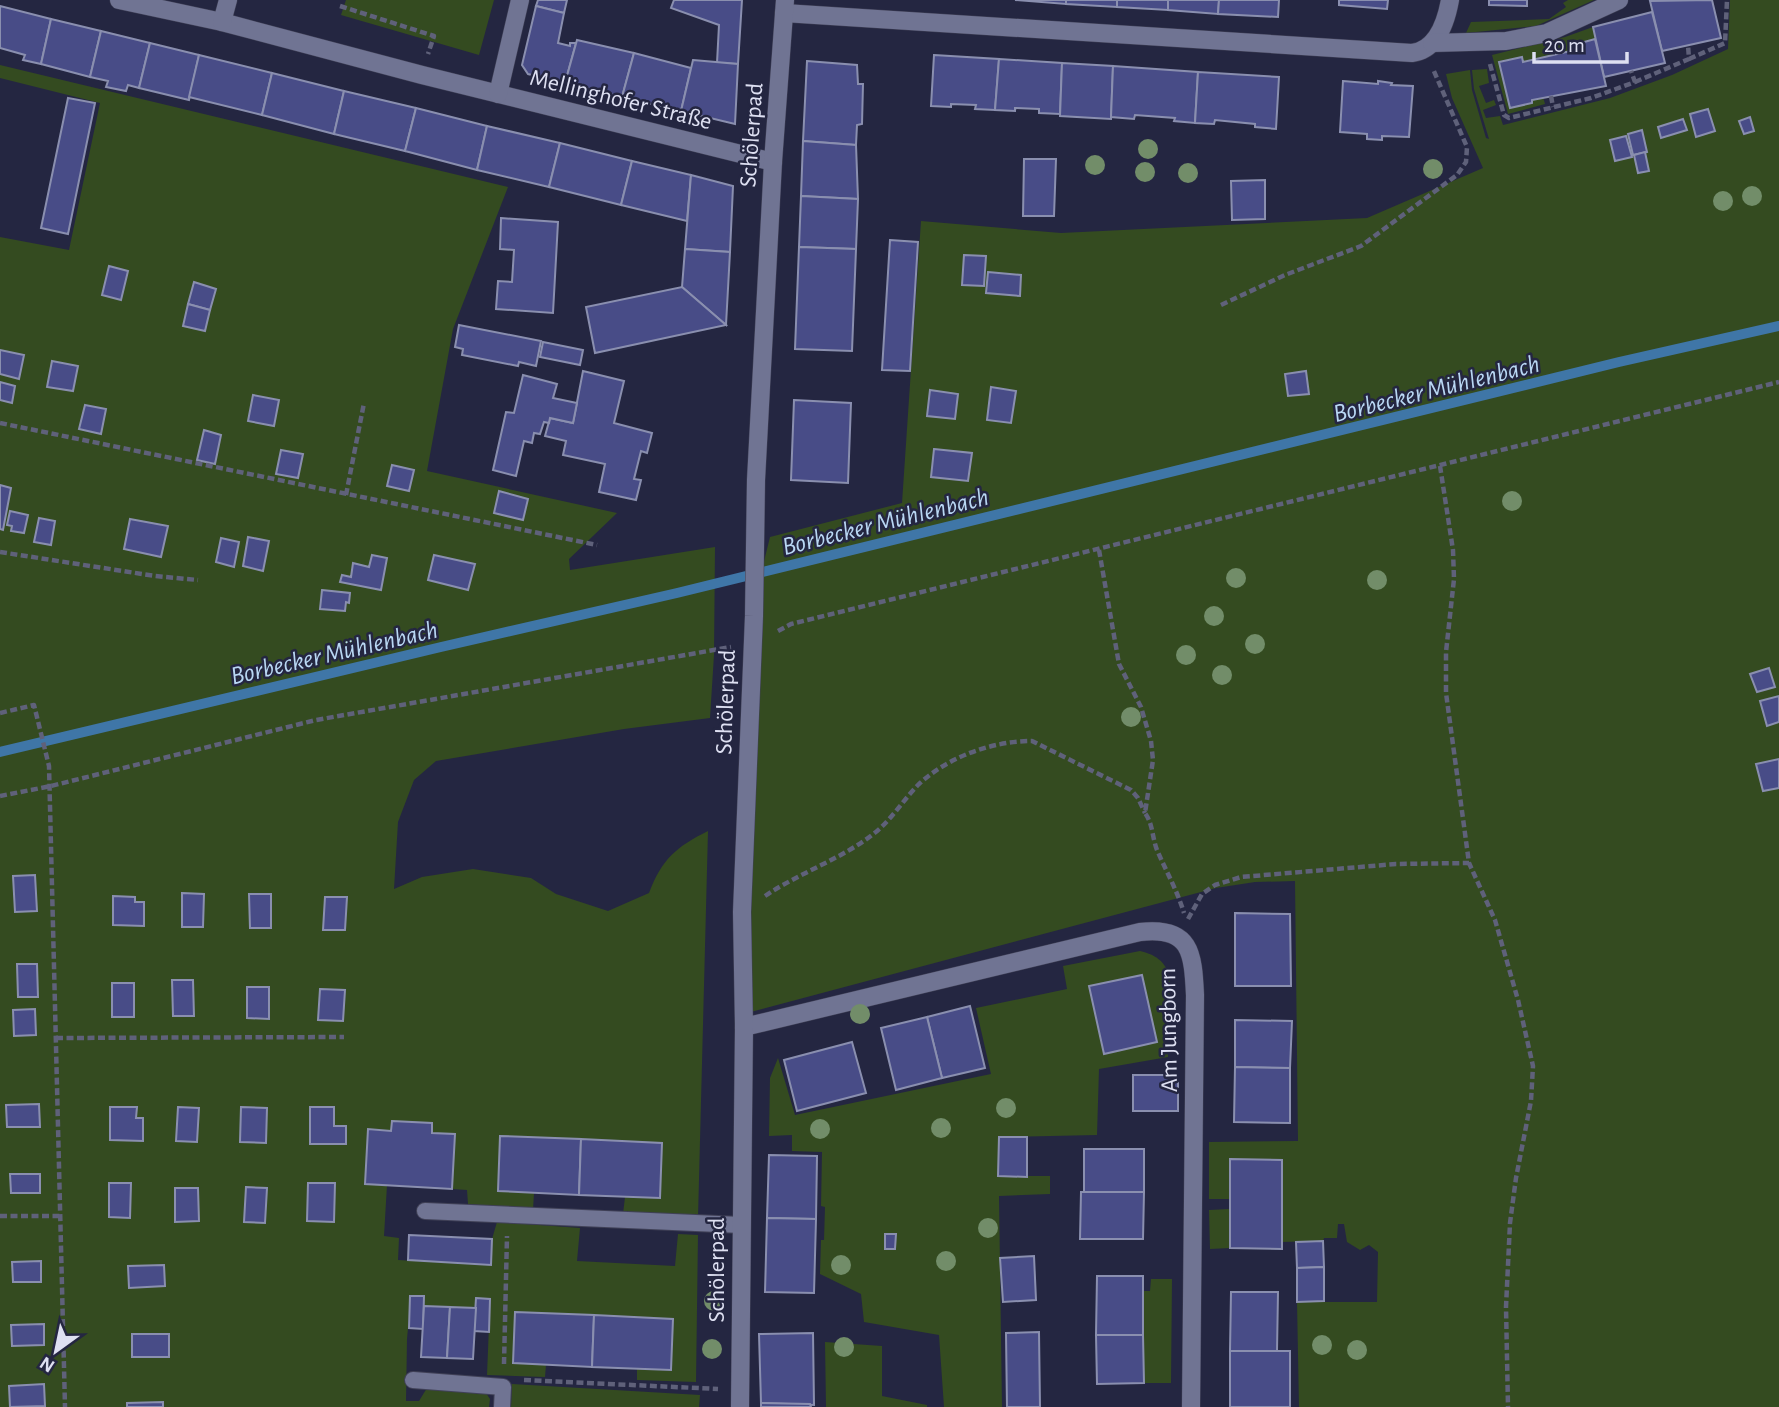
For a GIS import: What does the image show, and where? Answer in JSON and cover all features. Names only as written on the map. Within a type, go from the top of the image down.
[{"type":"street","name":"Mellinghofer Straße","points":[[119,0],[222,22],[773,162]]},
{"type":"street","points":[[222,22],[228,0]]},
{"type":"street","name":"Mellinghofer Straße","points":[[498,94],[520,0]]},
{"type":"street","points":[[1426,48],[1443,26],[1450,0]]},
{"type":"street","points":[[784,6],[1401,53],[1426,48],[1506,41],[1547,33],[1619,0]]},
{"type":"street","name":"Schölerpad","points":[[740,1399],[744,1027],[741,912],[754,616],[756,480],[784,6]]},
{"type":"street","name":"Am Jungborn","points":[[744,1027],[1140,932],[1158,930],[1174,933],[1185,942],[1192,956],[1195,995],[1191,1407]]},
{"type":"lane","points":[[425,1210],[741,1225]]},
{"type":"lane","points":[[413,1380],[504,1383],[502,1407]]},
{"type":"path","points":[[1484,42],[1507,118],[1591,98],[1724,46],[1727,0]]},
{"type":"path","points":[[340,6],[434,36],[430,50]]},
{"type":"path","points":[[1688,45],[1689,59]]},
{"type":"path","points":[[1221,305],[1285,275],[1362,246],[1457,175],[1466,162],[1467,147],[1426,48]]},
{"type":"path","points":[[1631,71],[1635,82]]},
{"type":"path","points":[[1551,96],[1553,107]]},
{"type":"path","points":[[0,796],[51,786],[316,720],[752,644],[791,624],[1779,382]]},
{"type":"path","points":[[346,495],[364,403]]},
{"type":"path","points":[[0,423],[597,545]]},
{"type":"path","points":[[1440,466],[1453,560],[1453,595],[1446,652],[1446,693],[1469,863],[1495,920],[1518,1000],[1533,1066],[1531,1101],[1516,1178],[1509,1245],[1506,1307],[1508,1407]]},
{"type":"path","points":[[1099,550],[1119,664],[1141,707],[1151,741],[1153,760],[1145,813]]},
{"type":"path","points":[[0,552],[198,580]]},
{"type":"path","points":[[0,713],[34,705],[49,766],[51,786],[65,1407]]},
{"type":"path","points":[[741,912],[789,880],[872,835],[889,820],[919,785],[951,761],[1016,741],[1032,741],[1131,790],[1150,820],[1157,848],[1177,890],[1186,923],[1202,894],[1215,885],[1241,877],[1396,864],[1469,863]]},
{"type":"path","points":[[56,1038],[344,1037]]},
{"type":"path","points":[[507,1214],[504,1383],[740,1399]]},
{"type":"path","points":[[0,1216],[61,1216]]},
{"type":"green space","points":[[346,0],[494,0],[479,55],[341,15]]},
{"type":"green space","points":[[1568,0],[1594,0],[1536,26],[1466,33],[1471,22],[1549,19],[1566,7],[1563,3]]},
{"type":"green space","points":[[1730,0],[1779,0],[1779,1407],[1299,1407],[1297,1302],[1377,1302],[1378,1252],[1369,1245],[1360,1250],[1347,1242],[1344,1224],[1338,1224],[1337,1238],[1281,1242],[1282,1160],[1231,1159],[1230,1199],[1209,1199],[1209,1142],[1298,1141],[1295,881],[1255,882],[1216,888],[743,1014],[756,594],[770,537],[902,503],[921,221],[1061,233],[1367,218],[1483,168],[1452,98],[1446,74],[1470,70],[1472,90],[1486,138],[1489,139],[1474,89],[1472,70],[1487,69],[1489,83],[1479,86],[1486,103],[1494,100],[1496,105],[1483,110],[1486,118],[1500,116],[1503,125],[1610,98],[1672,75],[1728,49]]},
{"type":"green space","points":[[1593,27],[1595,39],[1577,44],[1579,49],[1523,62],[1521,57],[1499,62],[1510,108],[1532,103],[1532,100],[1543,97],[1545,104],[1508,114],[1492,55],[1565,37]]},
{"type":"green space","points":[[0,65],[508,187],[453,329],[427,471],[617,513],[569,559],[570,570],[715,547],[714,655],[710,718],[624,729],[436,761],[414,780],[398,822],[394,889],[422,877],[473,869],[531,878],[556,894],[608,911],[649,893],[659,871],[671,855],[708,831],[698,1218],[623,1214],[625,1197],[660,1198],[662,1143],[501,1136],[498,1191],[534,1193],[533,1210],[468,1204],[467,1190],[452,1189],[455,1134],[432,1133],[432,1123],[392,1121],[391,1131],[368,1130],[365,1184],[387,1185],[384,1236],[399,1238],[398,1260],[490,1265],[492,1239],[497,1222],[580,1228],[577,1261],[675,1266],[678,1234],[698,1235],[696,1382],[637,1380],[637,1369],[671,1370],[673,1319],[515,1312],[513,1363],[546,1365],[545,1377],[487,1375],[490,1300],[474,1307],[450,1308],[424,1306],[424,1296],[411,1296],[406,1401],[419,1401],[427,1388],[484,1390],[490,1399],[489,1407],[0,1407],[0,237],[69,250],[100,103],[0,78]]},
{"type":"green space","points":[[1140,951],[1158,959],[1170,975],[1168,1057],[1099,1069],[1097,1135],[999,1137],[998,1176],[1050,1176],[1050,1194],[999,1196],[1002,1407],[944,1407],[939,1335],[864,1322],[861,1294],[820,1274],[825,1207],[821,1206],[822,1152],[792,1151],[792,1135],[769,1136],[770,1078],[778,1058],[795,1115],[991,1074],[976,1008],[1067,989],[1063,966]]},
{"type":"green space","points":[[1230,1209],[1230,1248],[1210,1249],[1209,1210]]},
{"type":"green space","points":[[1151,1279],[1172,1279],[1171,1383],[1144,1383],[1143,1291],[1150,1291]]},
{"type":"green space","points":[[825,1342],[882,1346],[882,1396],[927,1407],[826,1407]]},
{"type":"green space","points":[[512,1384],[700,1395],[699,1407],[511,1407]]},
{"type":"building","points":[[538,0],[567,0],[564,13],[536,6]]},
{"type":"building","points":[[674,0],[742,0],[738,64],[717,63],[719,25],[671,8]]},
{"type":"building","points":[[1015,0],[1066,0],[1066,4]]},
{"type":"building","points":[[1066,0],[1117,0],[1117,7],[1066,4]]},
{"type":"building","points":[[1117,0],[1168,0],[1168,10],[1117,7]]},
{"type":"building","points":[[1168,0],[1219,0],[1218,14],[1168,10]]},
{"type":"building","points":[[1219,0],[1279,0],[1278,17],[1218,14]]},
{"type":"building","points":[[1339,0],[1388,0],[1387,9],[1339,5]]},
{"type":"building","points":[[1489,0],[1527,0],[1527,6],[1489,5]]},
{"type":"building","points":[[1712,0],[1721,38],[1662,51],[1650,1]]},
{"type":"building","points":[[0,6],[51,19],[41,64],[23,60],[25,55],[0,48]]},
{"type":"building","points":[[536,6],[564,13],[558,43],[570,46],[570,43],[576,43],[565,83],[528,74],[522,65]]},
{"type":"building","points":[[1652,12],[1665,63],[1604,77],[1593,27]]},
{"type":"building","points":[[51,19],[101,31],[90,77],[41,64]]},
{"type":"building","points":[[101,31],[150,43],[139,88],[128,85],[126,91],[106,87],[108,81],[90,77]]},
{"type":"building","points":[[1595,39],[1606,86],[1532,100],[1532,103],[1510,108],[1499,62],[1522,57],[1523,62],[1579,49],[1577,44]]},
{"type":"building","points":[[577,40],[634,53],[622,97],[565,83]]},
{"type":"building","points":[[150,43],[199,55],[189,100],[139,88]]},
{"type":"building","points":[[634,53],[691,68],[681,111],[622,97]]},
{"type":"building","points":[[199,55],[272,73],[262,115],[189,97]]},
{"type":"building","points":[[934,55],[999,59],[995,110],[975,109],[976,105],[931,106]]},
{"type":"building","points":[[999,59],[1062,63],[1060,114],[1039,113],[1039,109],[995,110]]},
{"type":"building","points":[[693,60],[738,64],[735,124],[681,111]]},
{"type":"building","points":[[807,61],[857,65],[858,84],[863,84],[862,124],[857,125],[856,145],[803,141]]},
{"type":"building","points":[[1062,63],[1113,66],[1111,119],[1060,116]]},
{"type":"building","points":[[1113,66],[1198,72],[1195,123],[1174,121],[1175,118],[1135,115],[1134,119],[1111,117]]},
{"type":"building","points":[[1198,72],[1279,77],[1276,129],[1215,120],[1214,124],[1195,123]]},
{"type":"building","points":[[272,73],[344,91],[334,134],[262,115]]},
{"type":"building","points":[[1343,81],[1378,84],[1378,81],[1392,83],[1391,85],[1413,86],[1409,137],[1382,136],[1382,140],[1367,139],[1367,134],[1340,132]]},
{"type":"building","points":[[344,91],[416,108],[405,151],[334,134]]},
{"type":"building","points":[[68,98],[95,103],[68,234],[41,228]]},
{"type":"building","points":[[416,108],[487,126],[477,170],[405,151]]},
{"type":"building","points":[[1708,109],[1715,131],[1696,137],[1690,114]]},
{"type":"building","points":[[1750,117],[1754,131],[1744,134],[1739,121]]},
{"type":"building","points":[[1683,119],[1687,130],[1661,138],[1658,127]]},
{"type":"building","points":[[487,126],[560,143],[549,187],[477,170]]},
{"type":"building","points":[[1642,130],[1647,152],[1633,155],[1628,134]]},
{"type":"building","points":[[1626,136],[1632,157],[1615,161],[1610,140]]},
{"type":"building","points":[[803,141],[856,145],[858,199],[801,196]]},
{"type":"building","points":[[560,143],[632,161],[621,205],[549,187]]},
{"type":"building","points":[[1645,152],[1649,171],[1638,173],[1634,155]]},
{"type":"building","points":[[1024,159],[1056,159],[1054,216],[1023,216]]},
{"type":"building","points":[[632,161],[691,175],[687,221],[621,205]]},
{"type":"building","points":[[691,175],[733,186],[730,252],[685,249]]},
{"type":"building","points":[[1265,180],[1265,219],[1232,220],[1231,181]]},
{"type":"building","points":[[801,196],[858,199],[856,249],[799,247]]},
{"type":"building","points":[[501,218],[558,222],[553,313],[496,309],[498,281],[512,282],[514,250],[500,249]]},
{"type":"building","points":[[890,240],[918,242],[910,371],[882,370]]},
{"type":"building","points":[[799,247],[856,249],[852,351],[795,349]]},
{"type":"building","points":[[685,249],[730,252],[726,325],[682,287]]},
{"type":"building","points":[[964,255],[986,256],[984,286],[962,285]]},
{"type":"building","points":[[109,266],[128,271],[121,300],[102,295]]},
{"type":"building","points":[[988,272],[1021,275],[1020,296],[986,293]]},
{"type":"building","points":[[194,282],[216,289],[210,310],[188,304]]},
{"type":"building","points":[[682,287],[726,325],[595,353],[586,307]]},
{"type":"building","points":[[188,304],[210,310],[205,331],[183,326]]},
{"type":"building","points":[[459,325],[541,341],[536,366],[519,362],[518,366],[462,355],[463,349],[455,347]]},
{"type":"building","points":[[543,342],[583,350],[580,365],[540,357]]},
{"type":"building","points":[[0,350],[24,355],[19,379],[0,374]]},
{"type":"building","points":[[52,361],[78,366],[73,391],[47,387]]},
{"type":"building","points":[[583,371],[624,381],[614,423],[652,433],[647,453],[641,451],[634,479],[641,480],[636,500],[599,492],[605,464],[563,455],[566,441],[545,436],[550,418],[573,423]]},
{"type":"building","points":[[1306,371],[1309,394],[1288,396],[1285,374]]},
{"type":"building","points":[[523,375],[557,384],[553,398],[577,403],[573,423],[550,418],[549,423],[544,422],[540,434],[534,433],[532,443],[524,441],[516,476],[493,470],[506,412],[514,413]]},
{"type":"building","points":[[0,382],[15,386],[12,403],[0,400]]},
{"type":"building","points":[[991,387],[1016,391],[1011,423],[987,420]]},
{"type":"building","points":[[930,390],[958,394],[955,419],[927,416]]},
{"type":"building","points":[[253,395],[279,400],[274,426],[248,421]]},
{"type":"building","points":[[794,400],[851,403],[848,483],[791,480]]},
{"type":"building","points":[[85,405],[106,409],[101,434],[79,429]]},
{"type":"building","points":[[204,430],[221,435],[215,464],[197,460]]},
{"type":"building","points":[[934,449],[972,453],[968,481],[931,477]]},
{"type":"building","points":[[281,450],[303,454],[298,478],[276,474]]},
{"type":"building","points":[[392,465],[414,470],[409,491],[387,486]]},
{"type":"building","points":[[0,485],[11,488],[3,530],[0,529]]},
{"type":"building","points":[[499,491],[528,499],[523,520],[494,513]]},
{"type":"building","points":[[10,511],[28,515],[24,533],[11,531],[12,526],[7,525]]},
{"type":"building","points":[[39,518],[55,521],[51,545],[34,542]]},
{"type":"building","points":[[130,519],[168,526],[161,557],[124,549]]},
{"type":"building","points":[[248,537],[269,541],[263,571],[243,566]]},
{"type":"building","points":[[221,538],[239,542],[234,567],[216,562]]},
{"type":"building","points":[[372,555],[387,558],[381,590],[340,582],[342,575],[351,577],[353,563],[369,567]]},
{"type":"building","points":[[434,555],[475,564],[468,590],[428,580]]},
{"type":"building","points":[[322,590],[350,593],[345,611],[320,609]]},
{"type":"building","points":[[1769,668],[1775,687],[1757,692],[1750,674]]},
{"type":"building","points":[[1779,696],[1779,722],[1767,726],[1760,701]]},
{"type":"building","points":[[1779,759],[1779,788],[1763,791],[1756,764]]},
{"type":"building","points":[[35,875],[37,911],[15,912],[13,876]]},
{"type":"building","points":[[182,893],[204,894],[203,927],[182,927]]},
{"type":"building","points":[[249,894],[271,894],[271,928],[250,928]]},
{"type":"building","points":[[113,896],[135,897],[135,902],[144,902],[144,926],[113,925]]},
{"type":"building","points":[[325,897],[347,897],[345,930],[323,930]]},
{"type":"building","points":[[1235,913],[1290,914],[1291,986],[1235,986]]},
{"type":"building","points":[[17,964],[37,964],[38,997],[18,997]]},
{"type":"building","points":[[1142,975],[1157,1042],[1104,1054],[1089,986]]},
{"type":"building","points":[[172,980],[193,980],[194,1016],[173,1016]]},
{"type":"building","points":[[112,983],[134,983],[134,1017],[112,1017]]},
{"type":"building","points":[[247,987],[269,987],[269,1019],[247,1018]]},
{"type":"building","points":[[320,989],[345,990],[343,1021],[318,1020]]},
{"type":"building","points":[[970,1006],[985,1068],[942,1078],[927,1017]]},
{"type":"building","points":[[35,1009],[36,1035],[14,1036],[13,1010]]},
{"type":"building","points":[[927,1017],[942,1078],[896,1090],[881,1028]]},
{"type":"building","points":[[1235,1020],[1292,1021],[1290,1068],[1235,1067]]},
{"type":"building","points":[[852,1042],[866,1093],[797,1111],[784,1060]]},
{"type":"building","points":[[1235,1067],[1290,1068],[1290,1123],[1234,1122]]},
{"type":"building","points":[[1133,1075],[1178,1075],[1178,1111],[1133,1111]]},
{"type":"building","points":[[39,1104],[40,1127],[7,1127],[6,1105]]},
{"type":"building","points":[[110,1107],[137,1107],[136,1118],[143,1118],[143,1141],[110,1140]]},
{"type":"building","points":[[178,1107],[199,1108],[197,1142],[176,1141]]},
{"type":"building","points":[[241,1107],[267,1108],[266,1143],[240,1142]]},
{"type":"building","points":[[310,1107],[334,1107],[334,1126],[346,1126],[346,1144],[310,1144]]},
{"type":"building","points":[[392,1121],[432,1123],[432,1133],[455,1134],[452,1189],[365,1184],[368,1129],[391,1131]]},
{"type":"building","points":[[500,1136],[581,1139],[579,1195],[498,1191]]},
{"type":"building","points":[[999,1137],[1027,1137],[1027,1177],[998,1176]]},
{"type":"building","points":[[581,1139],[662,1143],[660,1198],[579,1195]]},
{"type":"building","points":[[1084,1149],[1144,1149],[1144,1192],[1084,1192]]},
{"type":"building","points":[[769,1155],[817,1156],[816,1219],[767,1218]]},
{"type":"building","points":[[1230,1159],[1282,1160],[1282,1249],[1230,1248]]},
{"type":"building","points":[[10,1174],[40,1174],[40,1193],[11,1193]]},
{"type":"building","points":[[109,1183],[131,1183],[130,1218],[109,1217]]},
{"type":"building","points":[[308,1183],[335,1183],[334,1222],[307,1221]]},
{"type":"building","points":[[246,1187],[267,1188],[265,1223],[244,1222]]},
{"type":"building","points":[[175,1188],[198,1188],[199,1221],[175,1222]]},
{"type":"building","points":[[1081,1192],[1144,1192],[1143,1239],[1080,1239]]},
{"type":"building","points":[[767,1218],[816,1219],[814,1293],[765,1292]]},
{"type":"building","points":[[885,1234],[896,1234],[895,1249],[885,1249]]},
{"type":"building","points":[[409,1235],[492,1239],[491,1265],[408,1260]]},
{"type":"building","points":[[1323,1241],[1324,1267],[1297,1268],[1296,1242]]},
{"type":"building","points":[[1034,1256],[1036,1300],[1003,1302],[1000,1258]]},
{"type":"building","points":[[41,1261],[41,1282],[13,1282],[12,1262]]},
{"type":"building","points":[[164,1265],[165,1286],[129,1288],[128,1266]]},
{"type":"building","points":[[1324,1267],[1324,1301],[1297,1302],[1297,1268]]},
{"type":"building","points":[[1097,1276],[1143,1276],[1143,1335],[1096,1335]]},
{"type":"building","points":[[1231,1292],[1278,1292],[1277,1351],[1230,1351]]},
{"type":"building","points":[[410,1296],[424,1296],[423,1329],[409,1328]]},
{"type":"building","points":[[476,1298],[490,1299],[489,1332],[474,1331]]},
{"type":"building","points":[[424,1306],[450,1307],[447,1358],[421,1357]]},
{"type":"building","points":[[450,1307],[476,1308],[473,1359],[447,1358]]},
{"type":"building","points":[[515,1312],[594,1315],[592,1367],[513,1363]]},
{"type":"building","points":[[594,1315],[673,1319],[671,1370],[592,1367]]},
{"type":"building","points":[[44,1324],[44,1345],[12,1346],[11,1325]]},
{"type":"building","points":[[1039,1332],[1040,1407],[1007,1407],[1006,1333]]},
{"type":"building","points":[[813,1333],[814,1405],[761,1403],[759,1334]]},
{"type":"building","points":[[132,1334],[169,1334],[169,1357],[132,1357]]},
{"type":"building","points":[[1096,1335],[1143,1335],[1144,1383],[1097,1384]]},
{"type":"building","points":[[1230,1351],[1290,1351],[1290,1407],[1230,1407]]},
{"type":"building","points":[[44,1384],[45,1406],[10,1407],[9,1386]]},
{"type":"building","points":[[163,1402],[163,1407],[127,1407],[127,1403]]},
{"type":"building","points":[[761,1403],[810,1404],[811,1407],[761,1407]]},
{"type":"waterway","name":"Borbecker Mühlenbach","points":[[0,752],[677,593],[1619,362],[1779,326]]}]
